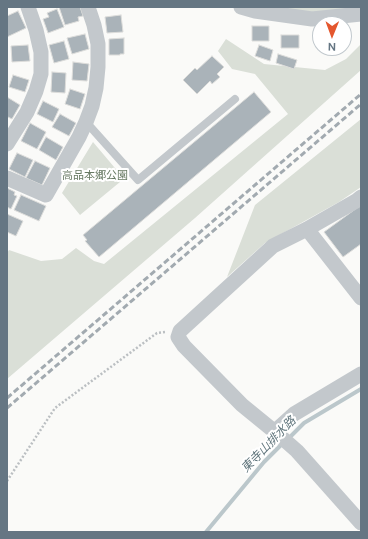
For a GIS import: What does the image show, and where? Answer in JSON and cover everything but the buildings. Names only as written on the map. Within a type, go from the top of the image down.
[{"type":"street","points":[[7,144],[27,112],[41,74],[41,52],[36,30],[28,7]]},
{"type":"street","points":[[7,178],[46,195],[79,137],[92,106],[98,67],[98,44],[88,7]]},
{"type":"street","points":[[241,7],[255,11],[312,19],[361,14]]},
{"type":"street","points":[[361,197],[307,229],[273,246],[180,331],[178,337],[184,346],[242,405],[297,451],[361,523]]},
{"type":"street","points":[[307,229],[361,298]]},
{"type":"street","points":[[277,434],[294,414],[361,374]]},
{"type":"lane","points":[[86,122],[138,180],[235,99]]},
{"type":"path","points":[[7,481],[55,408],[157,333],[180,331]]},
{"type":"green space","points":[[271,7],[361,7],[311,13]]},
{"type":"green space","points":[[226,39],[264,64],[325,70],[349,56],[352,56],[352,53],[361,44],[361,70],[195,218],[7,379],[7,253],[9,250],[41,261],[62,259],[76,248],[94,261],[104,264],[288,114],[255,74],[232,69],[218,51]]},
{"type":"green space","points":[[361,119],[361,187],[339,202],[265,243],[227,277],[255,205]]},
{"type":"green space","name":"高品本郷公園","points":[[93,142],[120,174],[120,182],[80,215],[62,193]]},
{"type":"waterway","name":"東寺山排水路","points":[[288,439],[304,423],[361,389]]},
{"type":"waterway","name":"東寺山排水路","points":[[206,532],[264,462],[283,443]]},
{"type":"railway","points":[[7,398],[361,94]]},
{"type":"railway","points":[[7,408],[361,104]]}]
